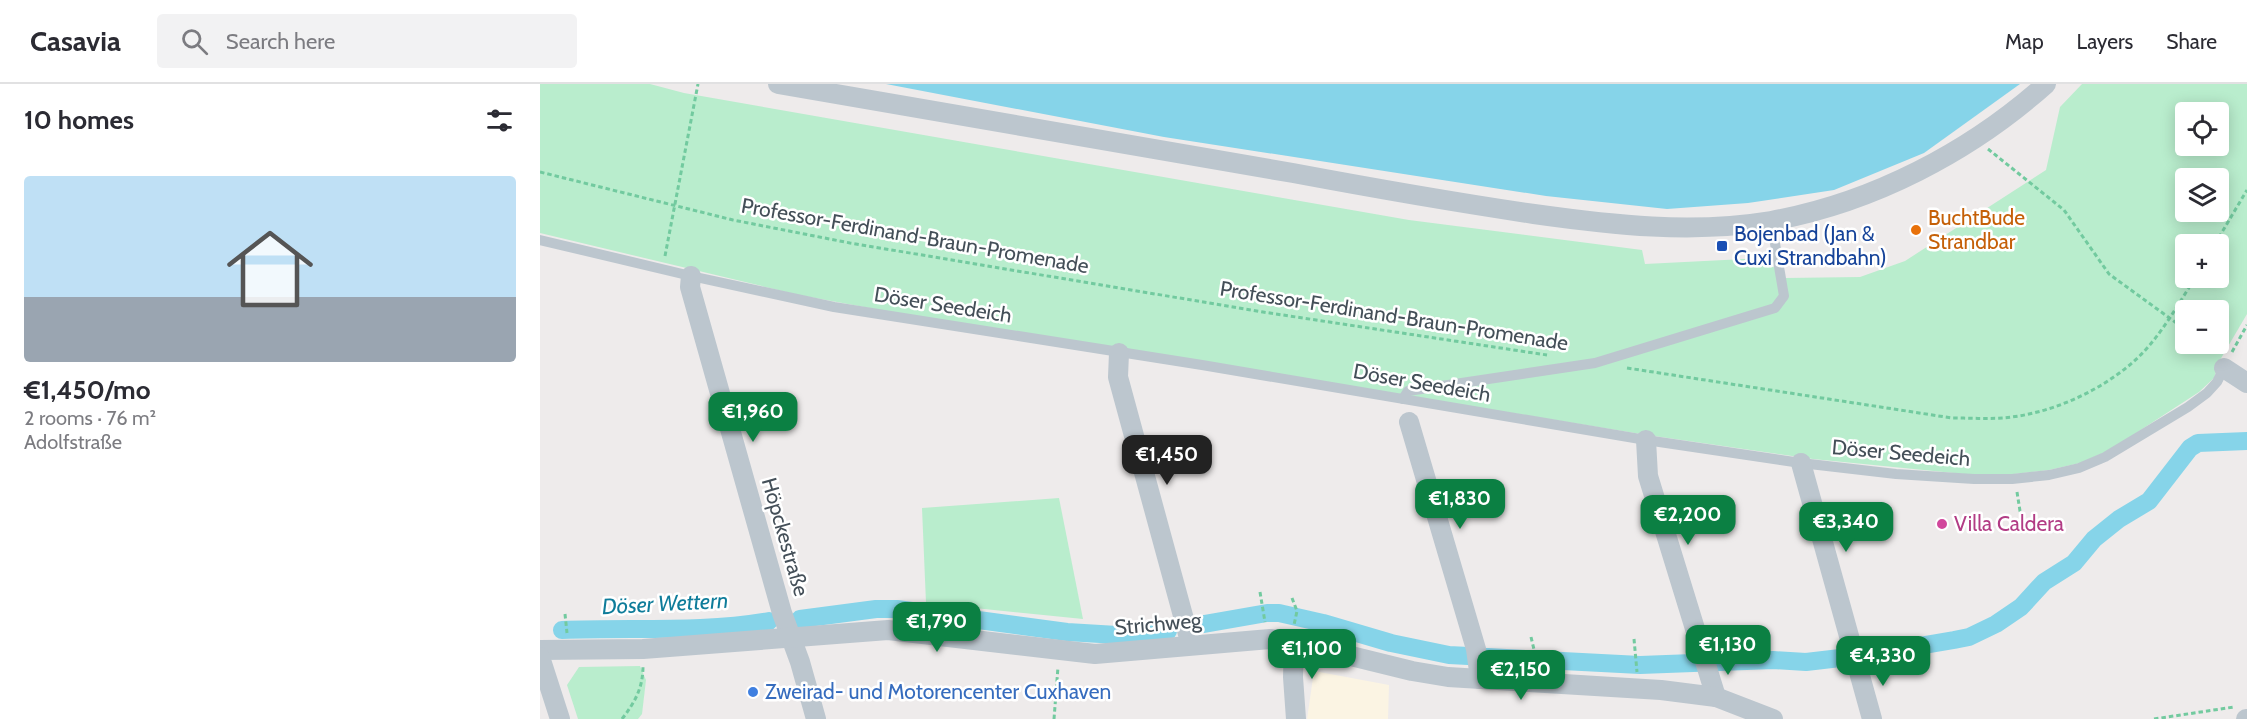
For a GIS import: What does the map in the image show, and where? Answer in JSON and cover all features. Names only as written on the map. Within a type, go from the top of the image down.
[{"type":"street","points":[[778,84],[1458,203],[1596,223],[1647,227],[1702,226],[1771,220],[1822,208],[1894,182],[1941,159],[1977,136],[2046,84]]},
{"type":"street","name":"Höpckestraße","points":[[691,276],[690,287],[789,637],[800,662],[816,719]]},
{"type":"street","points":[[1119,353],[1118,377],[1191,645]]},
{"type":"street","points":[[2224,368],[2247,383]]},
{"type":"street","points":[[1409,422],[1478,664]]},
{"type":"street","points":[[1646,441],[1648,476],[1716,698]]},
{"type":"street","points":[[1801,464],[1872,719]]},
{"type":"street","name":"Strichweg","points":[[540,650],[643,649],[888,630],[1095,654],[1268,639],[1294,642],[1448,678],[1478,664],[1716,698],[1773,719]]},
{"type":"street","points":[[1294,642],[1293,677],[1296,719]]},
{"type":"street","points":[[540,657],[560,719]]},
{"type":"lane","points":[[1403,399],[1408,391],[1595,363],[1775,308],[1784,296],[1771,220]]},
{"type":"lane","name":"Döser Seedeich","points":[[540,240],[834,307],[1403,399],[1646,441],[1801,464],[1896,474],[2012,479],[2049,475],[2079,468],[2105,458],[2206,393],[2217,382],[2224,368]]},
{"type":"path","points":[[666,249],[698,84]]},
{"type":"path","points":[[1977,136],[1993,154],[2064,210],[2109,274],[2175,322]]},
{"type":"path","name":"Professor-Ferdinand-Braun-Promenade","points":[[540,172],[733,220],[850,243],[1263,312],[1547,355]]},
{"type":"path","points":[[2221,234],[2247,190]]},
{"type":"path","name":"Professor-Ferdinand-Braun-Promenade","points":[[1595,363],[1952,418],[2004,418],[2052,407],[2092,392],[2133,362],[2170,319],[2189,288]]},
{"type":"path","points":[[2224,368],[2247,325]]},
{"type":"path","points":[[2017,492],[2020,511],[2025,521]]},
{"type":"path","points":[[1260,592],[1265,621]]},
{"type":"path","points":[[1292,598],[1297,611],[1295,621]]},
{"type":"path","points":[[565,614],[566,625]]},
{"type":"path","points":[[1531,637],[1538,665]]},
{"type":"path","points":[[1634,639],[1637,670]]},
{"type":"path","points":[[622,719],[635,702],[643,678],[643,649]]},
{"type":"path","points":[[1054,719],[1059,650]]},
{"type":"path","points":[[2154,719],[2243,715]]},
{"type":"shaded area","points":[[1314,671],[1389,685],[1388,719],[1307,719]]},
{"type":"green space","points":[[540,84],[650,84],[684,93],[1409,220],[1642,250],[1645,264],[1764,258],[1785,278],[1860,277],[1905,261],[2046,170],[2060,107],[2082,84],[2247,84],[2247,314],[2229,345],[2229,300],[2175,300],[2175,354],[2224,354],[2214,378],[2199,392],[2110,450],[2080,463],[2049,470],[1974,475],[1813,459],[1647,435],[902,314],[799,295],[540,233]]},
{"type":"green space","points":[[1059,498],[1083,619],[926,603],[922,508]]},
{"type":"green space","points":[[640,666],[646,680],[642,714],[638,719],[578,719],[567,685],[579,667]]},
{"type":"water","points":[[886,84],[2020,84],[1924,153],[1834,190],[1748,203],[1667,209],[1546,196],[1164,137]]},
{"type":"waterway","name":"Döser Wettern","points":[[1204,624],[1279,613],[1391,643],[1449,655],[1640,665],[1773,660],[1806,662],[1866,655],[1954,640],[1969,637],[1996,624],[2021,607],[2044,582],[2074,563],[2094,539],[2119,519],[2149,501],[2190,448],[2198,443],[2247,441]]},
{"type":"waterway","name":"Döser Wettern","points":[[800,619],[876,609],[897,609],[1067,632],[1117,635],[1168,631]]},
{"type":"waterway","name":"Döser Wettern","points":[[562,630],[718,627],[769,621]]},
{"type":"place","name":"BuchtBude Strandbar","points":[[1916,230]]},
{"type":"place","name":"Bojenbad (Jan & Cuxi Strandbahn)","points":[[1722,246]]},
{"type":"place","name":"Villa Caldera","points":[[1942,524]]},
{"type":"place","name":"Zweirad- und Motorencenter Cuxhaven","points":[[753,692]]}]
